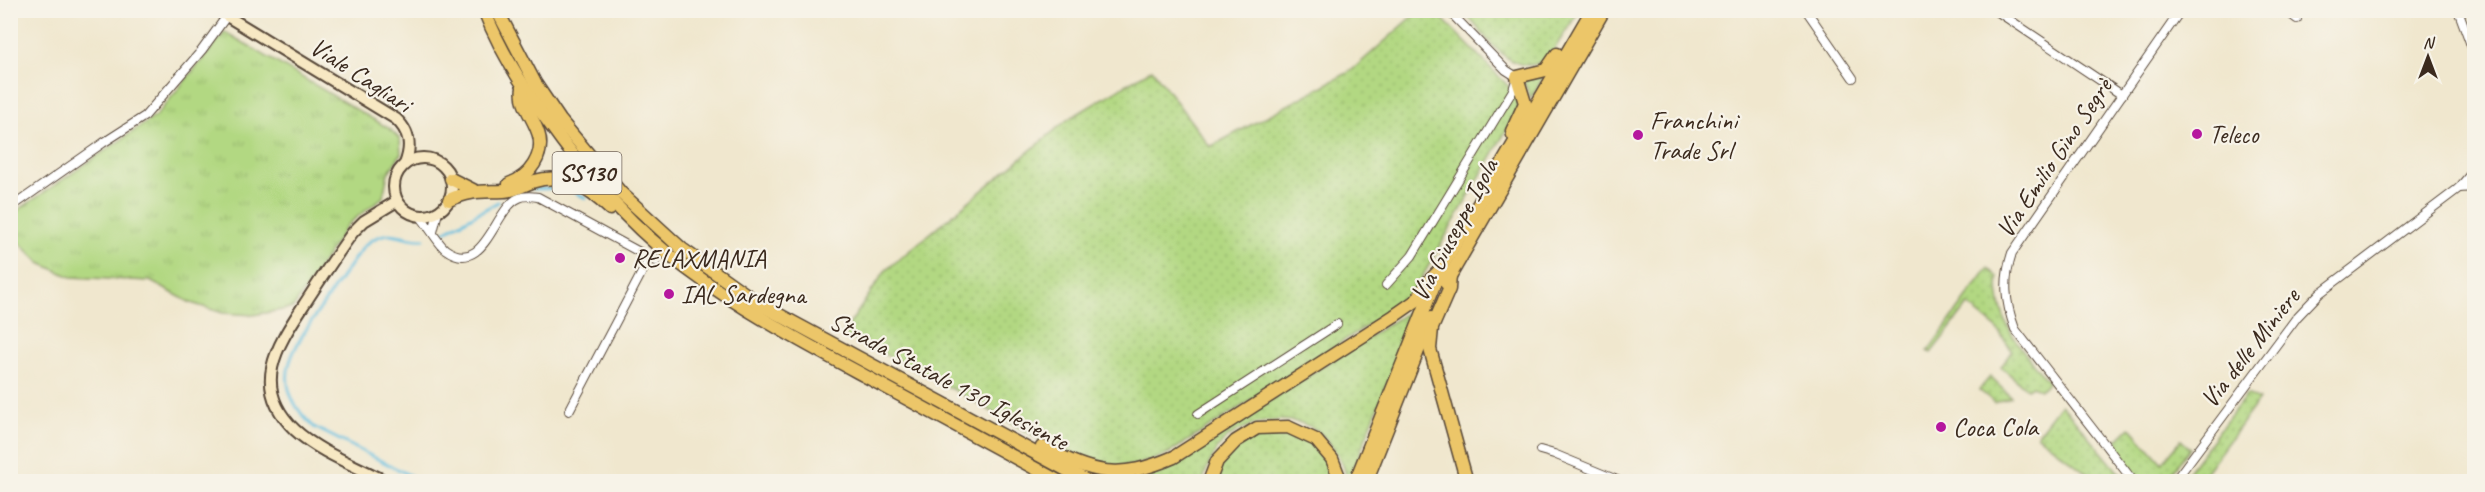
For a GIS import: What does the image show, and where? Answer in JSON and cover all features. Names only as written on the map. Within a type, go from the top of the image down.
[{"type":"main road","name":"Strada Statale 130 Iglesiente","points":[[484,10],[498,42],[523,87],[573,158],[605,194],[685,268],[751,312],[1060,482]]},
{"type":"main road","name":"Strada Statale 130 Iglesiente","points":[[497,10],[535,83],[560,120],[621,192],[682,249],[761,305],[1089,482]]},
{"type":"main road","name":"Via Giuseppe Igola","points":[[1355,482],[1445,272],[1515,141],[1592,10]]},
{"type":"main road","name":"Via Giuseppe Igola","points":[[1366,482],[1445,272],[1604,10]]},
{"type":"main road","name":"Viale Cagliari","points":[[221,14],[396,118],[406,131],[410,146],[405,164]]},
{"type":"main road","points":[[1515,141],[1512,131],[1525,103],[1517,77],[1546,70],[1568,38],[1580,30]]},
{"type":"main road","points":[[495,190],[518,181],[537,160],[539,151],[537,127],[521,98],[523,87]]},
{"type":"main road","name":"Viale Cagliari","points":[[410,146],[423,158]]},
{"type":"main road","points":[[473,190],[451,179],[440,164],[423,158],[414,159],[405,164],[398,171],[394,181],[397,201],[408,213],[420,216],[432,215],[449,200],[473,190],[505,191],[550,178],[572,182],[586,188],[635,234],[646,233]]},
{"type":"main road","points":[[449,200],[452,188],[451,179]]},
{"type":"main road","points":[[387,482],[320,448],[296,431],[277,408],[273,397],[271,371],[280,342],[353,232],[364,221],[397,201]]},
{"type":"main road","points":[[1003,435],[1020,436],[1092,470],[1113,472],[1151,467],[1174,457],[1394,316],[1417,300],[1429,281],[1445,272],[1449,289],[1432,328],[1430,349],[1467,482]]},
{"type":"main road","points":[[1209,482],[1217,461],[1236,441],[1257,428],[1288,427],[1316,440],[1332,459],[1341,482]]},
{"type":"street","points":[[1386,285],[1412,256],[1513,90],[1517,77],[1506,70],[1448,10]]},
{"type":"street","points":[[1806,10],[1853,78]]},
{"type":"street","points":[[1995,10],[2122,95]]},
{"type":"street","name":"Via Emilio Gino Segrè","points":[[2134,482],[2015,329],[2007,302],[2007,270],[2012,253],[2181,10]]},
{"type":"street","points":[[2285,10],[2297,19]]},
{"type":"street","points":[[2458,10],[2475,53]]},
{"type":"street","points":[[10,208],[145,116],[195,58],[221,14]]},
{"type":"street","name":"Via delle Miniere","points":[[2174,482],[2297,316],[2319,293],[2459,188],[2475,170]]},
{"type":"street","points":[[2459,188],[2475,187]]},
{"type":"street","points":[[420,216],[438,241],[448,250],[464,254],[471,253],[485,244],[512,203],[519,198],[530,196],[546,200],[653,259],[569,411]]},
{"type":"street","points":[[433,232],[438,212]]},
{"type":"street","points":[[1198,414],[1337,324]]},
{"type":"street","points":[[1540,450],[1622,482]]},
{"type":"green space","points":[[1419,11],[1435,11],[1518,96],[1518,110],[1410,298],[1166,455],[1137,464],[1115,466],[1070,453],[1033,436],[934,379],[843,334],[885,271],[1067,120],[1152,69],[1210,147],[1351,71]]},
{"type":"green space","points":[[1463,11],[1579,11],[1549,57],[1536,64],[1524,65],[1512,61],[1501,53]]},
{"type":"green space","points":[[225,32],[390,129],[400,139],[401,154],[388,173],[383,197],[347,225],[293,308],[253,315],[223,313],[191,303],[150,281],[71,277],[40,263],[11,234],[11,215],[156,116]]},
{"type":"green space","points":[[1544,76],[1531,98],[1524,83],[1528,78]]},
{"type":"green space","points":[[1988,268],[1998,277],[1998,294],[2006,322],[2020,346],[2048,382],[2045,387],[2040,389],[2032,386],[2027,389],[2001,367],[2012,351],[1997,329],[1968,305],[1931,353],[1928,351]]},
{"type":"green space","points":[[1414,308],[1415,312],[1349,481],[1339,457],[1322,435],[1301,423],[1277,420],[1253,425],[1231,435],[1213,456],[1203,481],[1122,482],[1114,477],[1138,476],[1170,464]]},
{"type":"green space","points":[[1990,377],[2011,397],[1995,403],[1979,390]]},
{"type":"green space","points":[[2247,394],[2259,400],[2199,481],[2181,481]]},
{"type":"green space","points":[[2061,404],[2126,481],[2097,481],[2037,435]]},
{"type":"green space","points":[[2130,427],[2162,463],[2181,440],[2190,448],[2165,481],[2140,481],[2113,448],[2114,443]]},
{"type":"green space","points":[[1271,431],[1302,437],[1316,446],[1330,461],[1336,482],[1214,482],[1223,464],[1235,449],[1252,438]]},
{"type":"waterway","points":[[534,189],[566,188],[586,198]]},
{"type":"waterway","points":[[444,232],[498,202]]},
{"type":"waterway","points":[[423,482],[314,427],[299,411],[291,396],[288,381],[289,366],[301,337],[365,245],[382,235],[389,234],[424,239]]},
{"type":"place","name":"Teleco","points":[[2197,134]]},
{"type":"place","name":"Franchini Trade Srl","points":[[1638,135]]},
{"type":"place","name":"RELAXMANIA","points":[[620,258]]},
{"type":"place","name":"IAL Sardegna","points":[[669,294]]},
{"type":"place","name":"Coca Cola","points":[[1941,427]]}]
